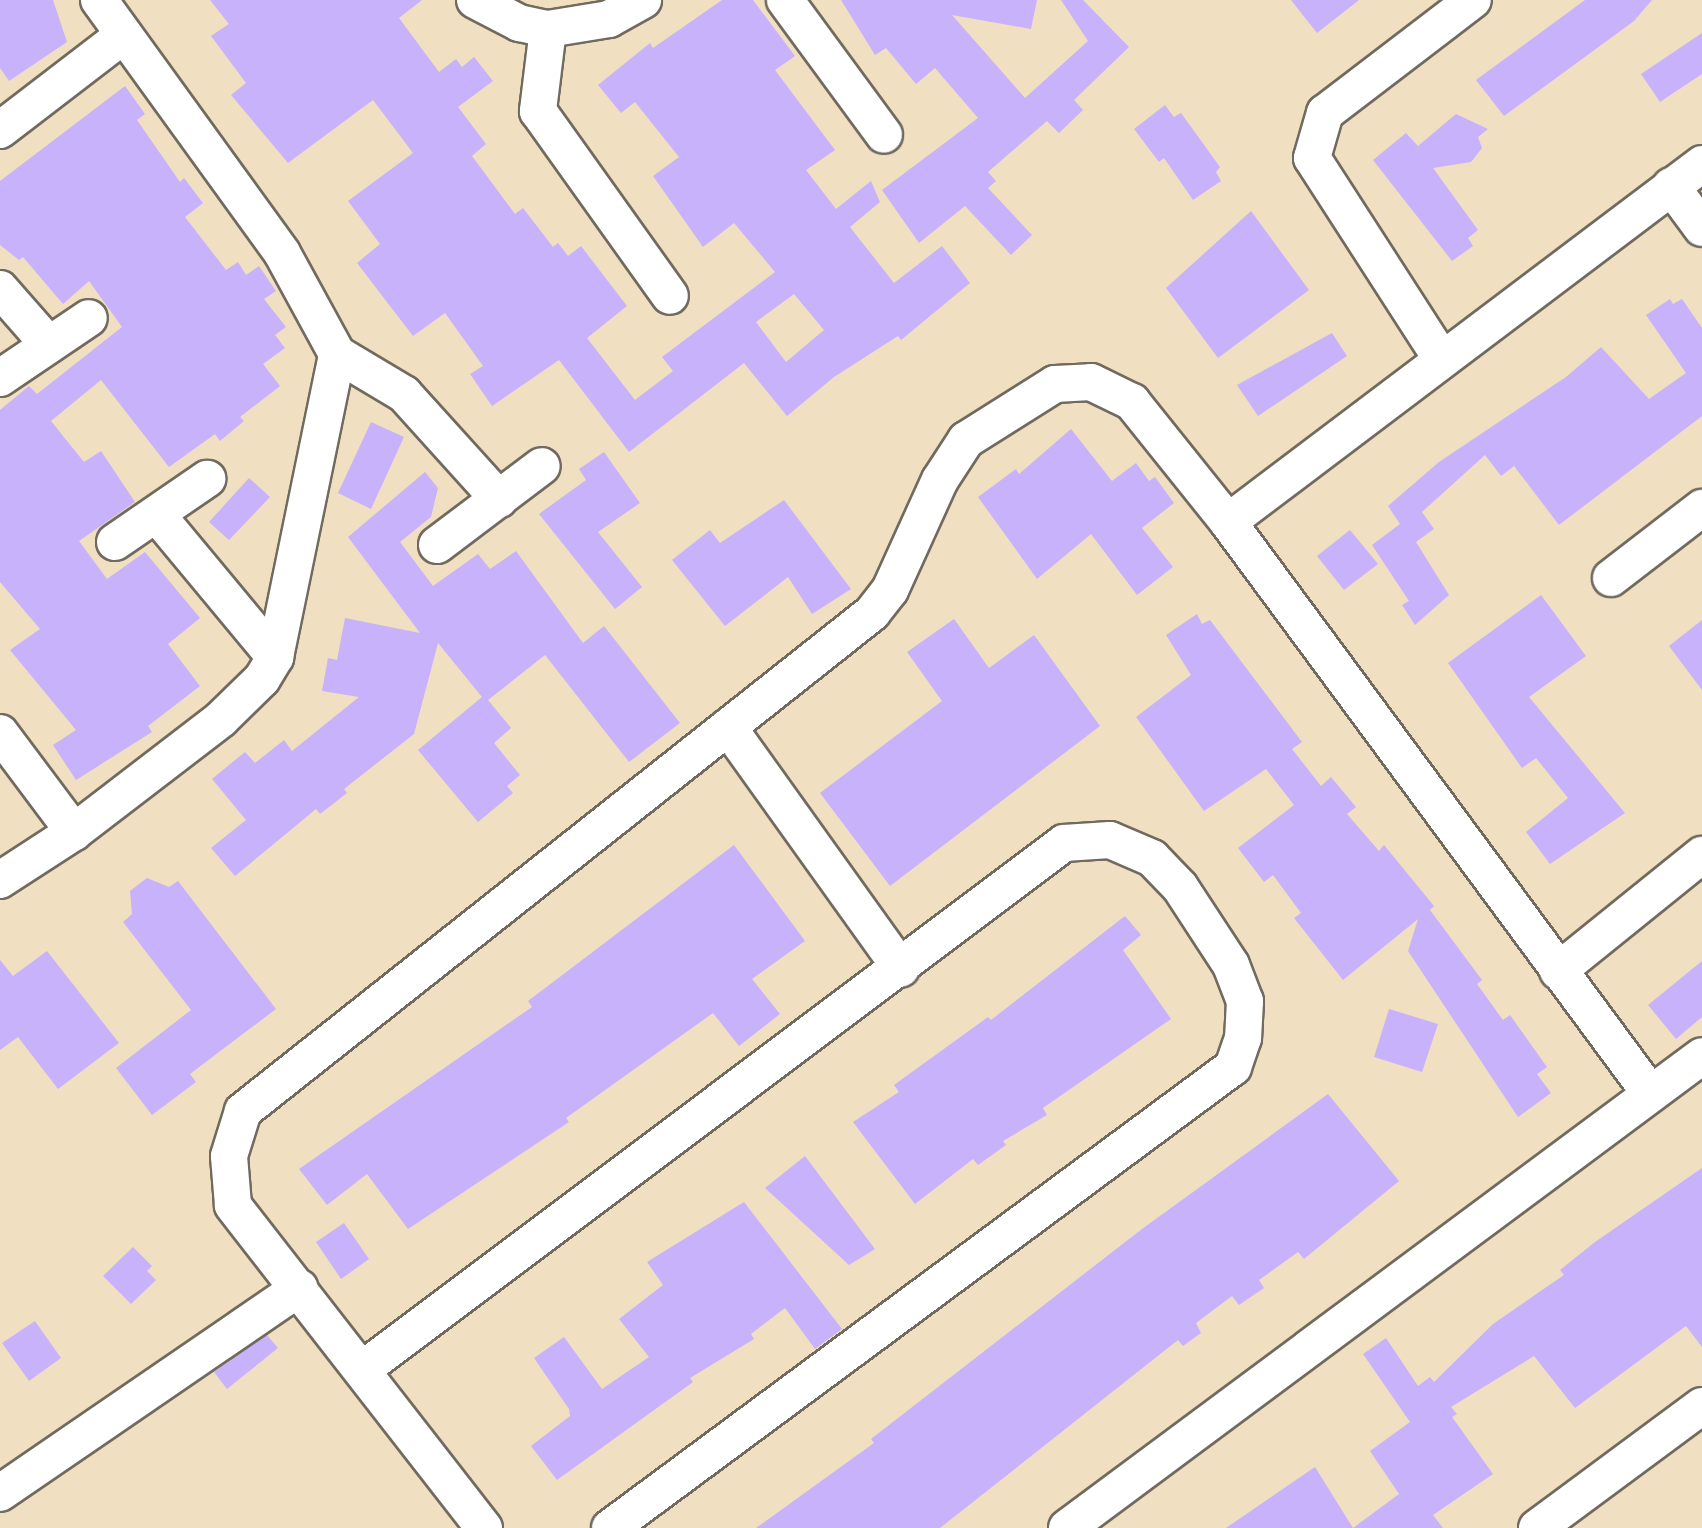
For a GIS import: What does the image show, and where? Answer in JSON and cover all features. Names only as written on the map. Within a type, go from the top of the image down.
[{"type":"street","points":[[99,0],[282,253],[337,354],[404,394],[499,499]]},
{"type":"street","points":[[475,0],[519,23],[548,29],[609,19],[643,0]]},
{"type":"street","points":[[785,0],[884,135]]},
{"type":"street","points":[[1441,358],[1312,158],[1316,131],[1325,113],[1473,0]]},
{"type":"street","points":[[548,29],[538,111],[670,296]]},
{"type":"street","points":[[0,130],[124,35]]},
{"type":"street","points":[[1228,522],[1441,358],[1702,164]]},
{"type":"street","points":[[1671,186],[1702,228]]},
{"type":"street","points":[[0,289],[49,345]]},
{"type":"street","points":[[0,378],[89,318]]},
{"type":"street","points":[[0,880],[74,832],[221,719],[262,679],[275,657],[337,354]]},
{"type":"street","points":[[484,1528],[233,1205],[229,1156],[243,1111],[872,613],[890,590],[940,480],[966,440],[1055,384],[1091,382],[1132,402],[1228,522],[1650,1093]]},
{"type":"street","points":[[437,545],[542,466]]},
{"type":"street","points":[[115,542],[207,479]]},
{"type":"street","points":[[1611,578],[1702,508]]},
{"type":"street","points":[[157,515],[275,657]]},
{"type":"street","points":[[728,727],[901,969]]},
{"type":"street","points":[[0,733],[74,832]]},
{"type":"street","points":[[363,1369],[901,969],[1064,843],[1110,840],[1152,858],[1180,887],[1231,965],[1245,1001],[1243,1038],[1233,1067],[610,1528]]},
{"type":"street","points":[[1558,971],[1702,855]]},
{"type":"street","points":[[1067,1528],[1702,1056]]},
{"type":"street","points":[[0,1493],[299,1288]]},
{"type":"street","points":[[1537,1528],[1702,1406]]},
{"type":"building","points":[[0,0],[53,0],[67,42],[9,81],[0,68]]},
{"type":"building","points":[[210,0],[422,0],[399,18],[439,72],[456,59],[462,67],[474,57],[493,81],[458,107],[486,144],[472,156],[515,214],[523,208],[553,247],[558,243],[568,256],[581,246],[627,306],[587,338],[635,400],[673,371],[662,357],[775,272],[734,223],[703,247],[653,176],[679,157],[635,102],[621,113],[598,85],[650,43],[653,48],[722,0],[753,0],[795,56],[775,70],[835,150],[806,170],[836,209],[871,181],[880,202],[850,227],[894,283],[942,246],[970,283],[901,340],[898,336],[834,377],[787,416],[744,363],[629,452],[559,360],[492,406],[470,374],[483,366],[445,313],[413,336],[357,263],[380,244],[348,201],[413,153],[373,100],[288,163],[231,95],[246,83],[211,36],[229,24]],"holes":[[[794,294],[824,330],[786,362],[756,322]]]},
{"type":"building","points":[[841,0],[1037,0],[1031,29],[952,15],[1025,98],[1088,41],[1061,0],[1083,0],[1129,47],[1074,100],[1083,110],[1059,133],[1047,121],[988,172],[996,181],[988,188],[1032,235],[1011,255],[965,206],[919,243],[882,190],[978,118],[935,68],[916,84],[886,48],[875,55]]},
{"type":"building","points":[[1291,0],[1359,0],[1317,33]]},
{"type":"building","points":[[1585,0],[1652,0],[1634,21],[1504,116],[1476,80]]},
{"type":"building","points":[[1702,33],[1702,74],[1660,102],[1641,74]]},
{"type":"building","points":[[125,86],[145,114],[137,120],[180,182],[184,178],[203,203],[185,217],[226,270],[238,262],[246,275],[259,266],[276,291],[264,299],[286,327],[275,335],[285,348],[263,364],[280,386],[240,417],[244,421],[220,441],[215,434],[169,467],[101,380],[51,421],[84,462],[101,451],[135,502],[79,541],[107,579],[145,552],[200,618],[168,644],[200,686],[148,726],[152,732],[76,780],[53,745],[76,730],[10,650],[40,629],[0,582],[0,410],[29,386],[37,394],[122,327],[89,281],[63,304],[23,257],[19,260],[0,245],[0,181]]},
{"type":"building","points":[[1165,105],[1174,117],[1181,113],[1220,167],[1216,172],[1221,181],[1193,200],[1164,158],[1159,162],[1134,129]]},
{"type":"building","points":[[1456,114],[1488,129],[1478,137],[1482,148],[1471,162],[1433,168],[1478,230],[1468,238],[1473,246],[1452,261],[1373,160],[1406,133],[1418,146]]},
{"type":"building","points":[[1251,211],[1309,290],[1218,358],[1166,288]]},
{"type":"building","points":[[1670,299],[1673,304],[1682,299],[1702,328],[1702,416],[1559,525],[1514,466],[1501,476],[1485,455],[1422,512],[1434,529],[1416,542],[1449,595],[1415,625],[1402,605],[1409,601],[1372,545],[1400,524],[1388,506],[1439,462],[1566,377],[1601,347],[1649,399],[1686,373],[1646,315]]},
{"type":"building","points":[[1332,333],[1347,356],[1258,416],[1237,385]]},
{"type":"building","points":[[371,422],[404,437],[371,509],[338,493]]},
{"type":"building","points":[[1071,429],[1112,481],[1136,463],[1149,481],[1155,477],[1174,503],[1142,528],[1173,567],[1137,595],[1091,534],[1037,579],[978,497],[1016,469],[1019,474]]},
{"type":"building","points":[[604,452],[640,503],[598,532],[642,587],[615,609],[539,514],[586,480],[579,469]]},
{"type":"building","points":[[425,472],[438,488],[431,517],[400,542],[433,586],[478,554],[490,569],[516,551],[583,643],[604,626],[680,723],[629,762],[545,655],[488,700],[511,728],[494,743],[520,775],[507,786],[513,793],[478,822],[418,750],[482,697],[438,643],[414,734],[344,789],[347,793],[320,814],[316,809],[235,876],[211,848],[246,820],[212,779],[245,752],[255,763],[284,740],[292,751],[359,697],[322,691],[328,658],[337,660],[345,618],[420,633],[348,537]]},
{"type":"building","points":[[249,478],[270,497],[229,540],[209,522]]},
{"type":"building","points":[[784,500],[851,589],[812,614],[788,577],[725,626],[672,560],[710,530],[720,543]]},
{"type":"building","points":[[1350,530],[1378,564],[1344,590],[1317,556]]},
{"type":"building","points":[[1541,595],[1586,656],[1529,697],[1625,813],[1550,864],[1526,832],[1568,798],[1536,758],[1522,768],[1448,663]]},
{"type":"building","points":[[1197,614],[1202,624],[1210,620],[1302,742],[1292,749],[1321,786],[1331,777],[1356,807],[1347,814],[1379,851],[1384,845],[1434,906],[1430,910],[1482,980],[1477,984],[1503,1020],[1510,1015],[1547,1067],[1537,1074],[1551,1093],[1518,1117],[1408,951],[1418,919],[1343,980],[1294,918],[1301,913],[1273,875],[1264,882],[1238,848],[1294,805],[1266,769],[1204,811],[1136,717],[1191,675],[1166,635]]},
{"type":"building","points":[[954,619],[989,668],[1034,635],[1100,726],[890,886],[820,793],[942,701],[907,652]]},
{"type":"building","points":[[1702,620],[1702,690],[1669,646]]},
{"type":"building","points":[[734,845],[805,941],[752,979],[780,1014],[739,1046],[713,1013],[566,1118],[569,1122],[408,1229],[367,1174],[327,1205],[299,1169],[532,1007],[528,1001]]},
{"type":"building","points":[[147,878],[169,887],[178,881],[276,1009],[190,1074],[196,1082],[152,1115],[116,1068],[191,1010],[123,922],[132,914],[130,891]]},
{"type":"building","points":[[1125,916],[1141,935],[1123,950],[1171,1019],[1043,1108],[1047,1115],[1003,1141],[1006,1145],[978,1165],[973,1159],[915,1204],[853,1122],[899,1092],[894,1085],[988,1017],[991,1020]]},
{"type":"building","points":[[47,951],[119,1043],[58,1089],[18,1037],[0,1050],[0,960],[13,976]]},
{"type":"building","points":[[1702,961],[1702,1017],[1676,1039],[1648,1005]]},
{"type":"building","points":[[1389,1009],[1438,1024],[1422,1072],[1374,1057]]},
{"type":"building","points":[[1328,1094],[1399,1181],[1304,1259],[1298,1252],[1259,1280],[1264,1288],[1239,1305],[1232,1296],[1196,1323],[1201,1333],[1183,1346],[1178,1340],[940,1528],[756,1528],[874,1443],[871,1439],[1142,1229]]},
{"type":"building","points":[[805,1156],[875,1249],[849,1265],[765,1188]]},
{"type":"building","points":[[1702,1168],[1702,1347],[1686,1326],[1575,1408],[1534,1356],[1451,1407],[1457,1414],[1452,1417],[1493,1474],[1433,1515],[1443,1528],[1353,1528],[1399,1494],[1370,1451],[1410,1422],[1363,1354],[1386,1338],[1418,1386],[1430,1377],[1434,1382],[1493,1324],[1564,1275],[1560,1270],[1595,1242]]},
{"type":"building","points":[[744,1202],[842,1329],[815,1349],[785,1308],[751,1334],[754,1339],[690,1378],[693,1382],[557,1480],[531,1446],[570,1416],[569,1409],[534,1358],[564,1337],[602,1389],[649,1357],[619,1319],[663,1285],[647,1262]]},
{"type":"building","points":[[344,1223],[369,1259],[341,1279],[316,1242]]},
{"type":"building","points":[[133,1247],[152,1266],[147,1271],[156,1280],[131,1304],[103,1276]]},
{"type":"building","points":[[35,1321],[61,1358],[29,1381],[2,1343]]},
{"type":"building","points":[[267,1335],[278,1348],[227,1389],[214,1372]]},
{"type":"building","points":[[1315,1467],[1353,1528],[1226,1528]]}]
